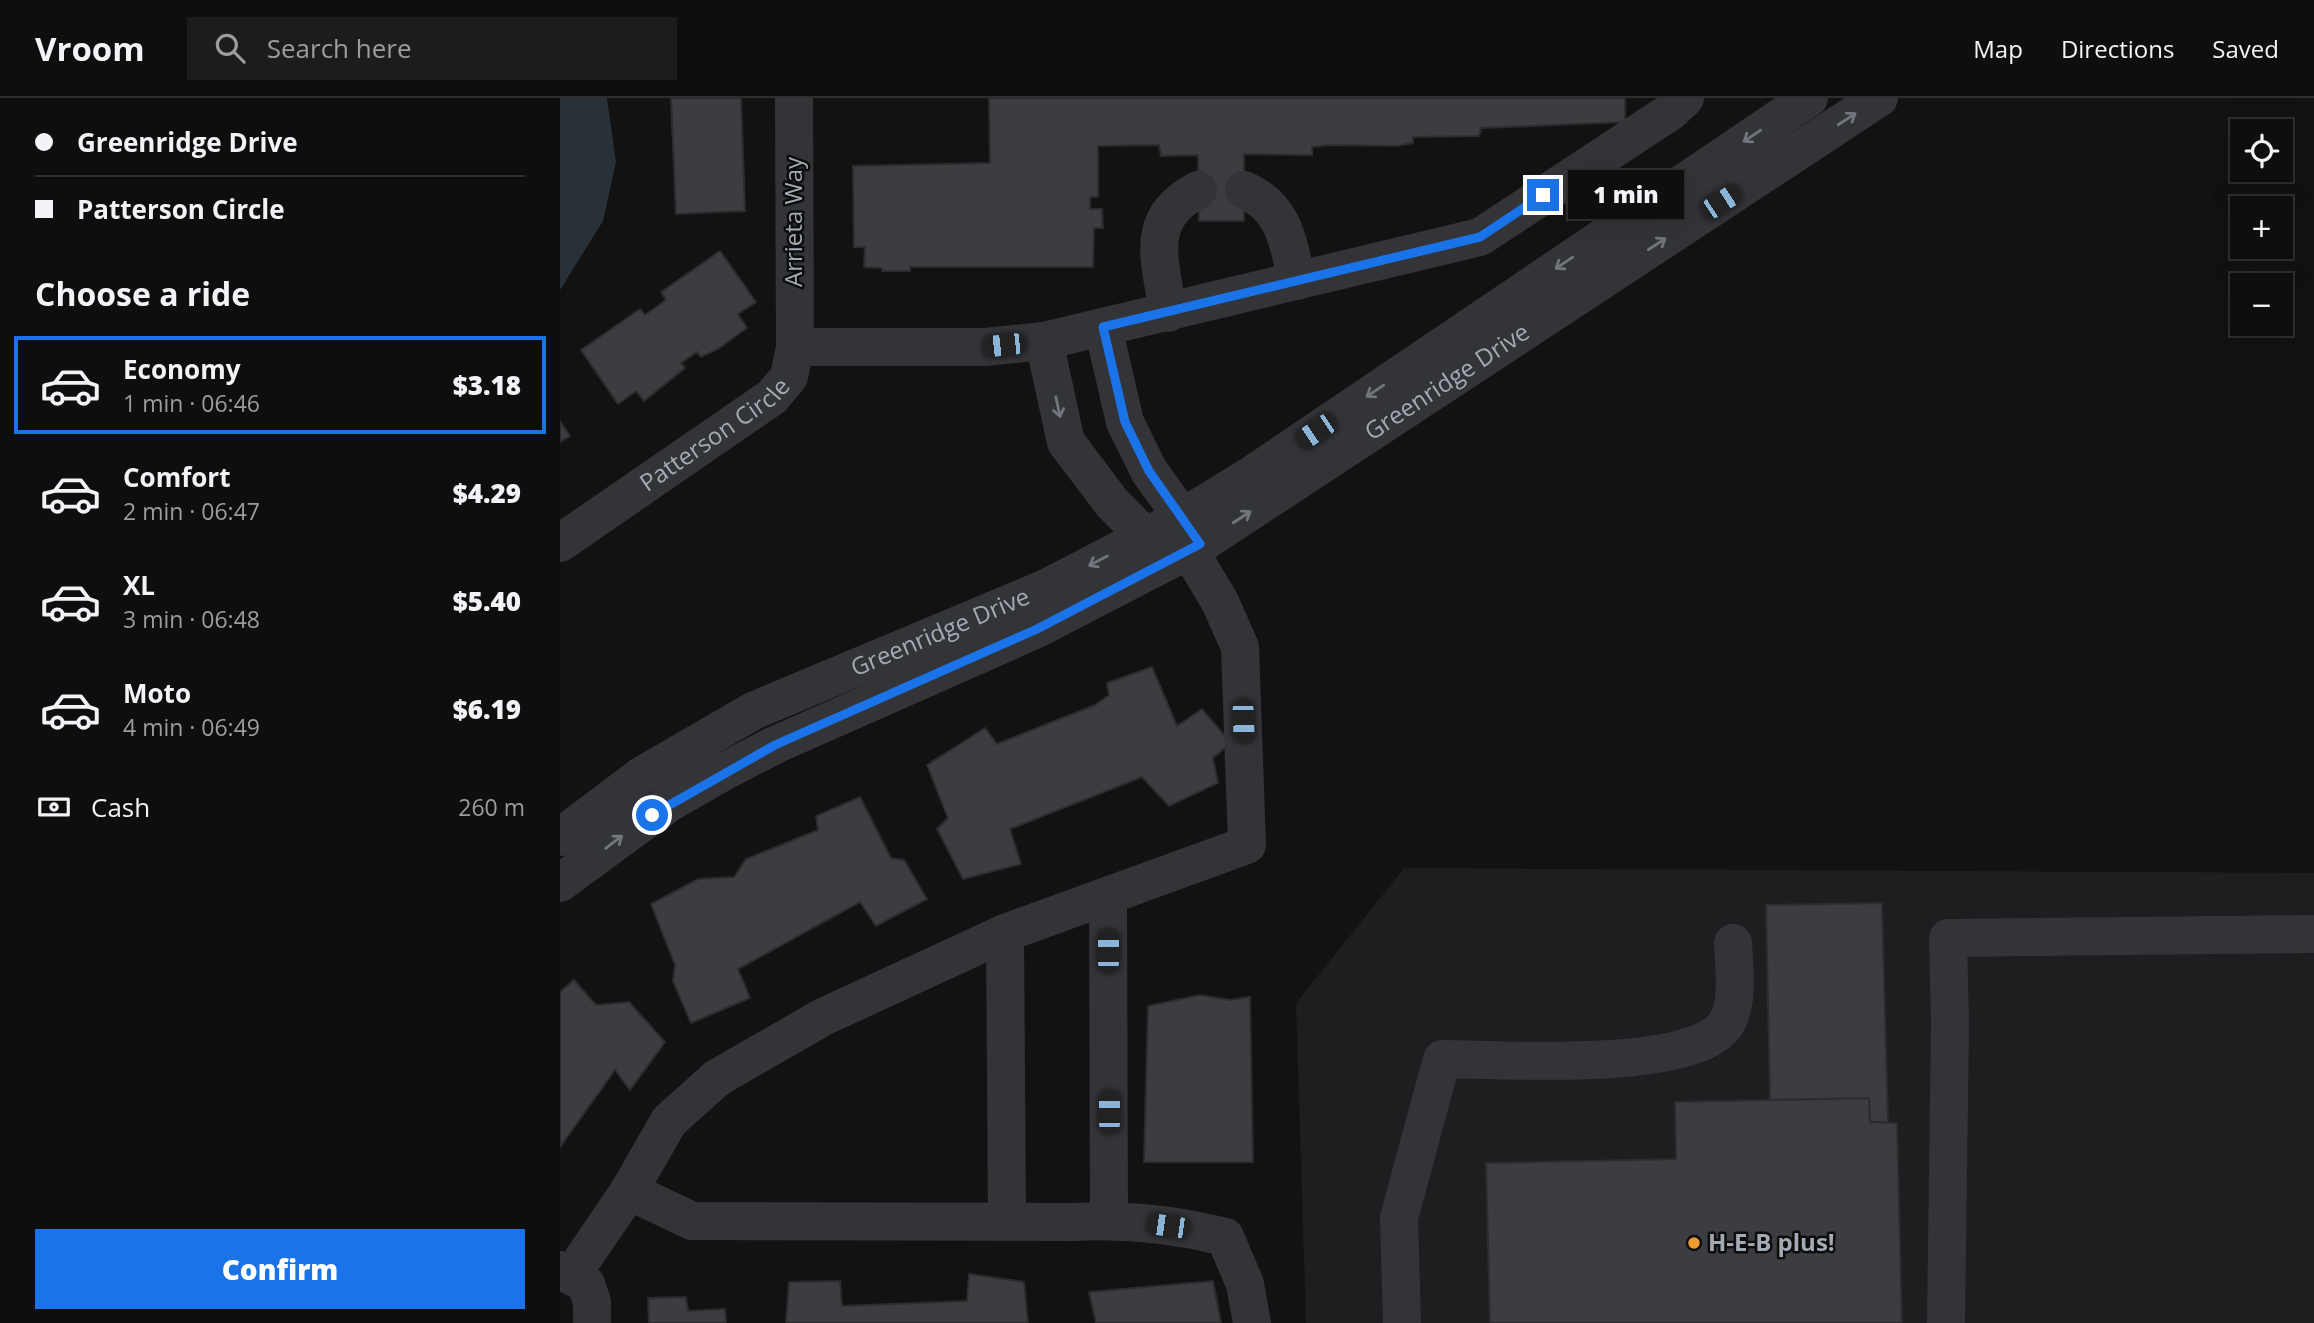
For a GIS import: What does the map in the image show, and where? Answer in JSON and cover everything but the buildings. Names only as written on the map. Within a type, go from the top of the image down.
[{"type":"street","name":"Arrieta Way","points":[[794,98],[795,347]]},
{"type":"street","name":"Patterson Circle","points":[[560,543],[772,397],[789,377],[795,347],[985,347],[1044,341],[1480,237],[1670,112],[1685,98]]},
{"type":"street","name":"Greenridge Drive","points":[[560,837],[642,776],[753,712],[1046,588],[1176,542],[1250,476],[1809,98]]},
{"type":"street","name":"Greenridge Drive","points":[[560,883],[668,803],[723,772],[775,745],[1037,629],[1879,98]]},
{"type":"street","points":[[1168,313],[1157,236],[1162,220],[1174,206],[1198,190]]},
{"type":"street","points":[[1244,190],[1258,196],[1271,207],[1285,226],[1297,281]]},
{"type":"street","points":[[592,1323],[592,1302],[586,1284],[566,1273],[629,1192],[669,1121],[717,1078],[823,1017],[1005,933],[1247,845],[1240,646],[1220,602],[1176,542],[1149,471],[1125,422],[1103,327]]},
{"type":"street","points":[[1044,341],[1066,442],[1112,503],[1176,542]]},
{"type":"street","points":[[1108,897],[1110,1220]]},
{"type":"street","points":[[1005,933],[1007,1222]]},
{"type":"street","points":[[1946,1323],[1950,1024],[1948,938],[2314,934]]},
{"type":"street","points":[[1402,1323],[1399,1218],[1442,1059],[1644,1058],[1697,1046],[1726,1024],[1734,996],[1733,943]]},
{"type":"street","points":[[629,1192],[692,1221],[1110,1220],[1192,1229],[1225,1237],[1245,1284],[1252,1323]]},
{"type":"shaded area","points":[[560,98],[607,98],[616,162],[603,221],[560,290]]},
{"type":"shaded area","points":[[1404,868],[2314,873],[2314,1323],[1306,1323],[1296,1003]]},
{"type":"place","name":"H-E-B plus!","points":[[1694,1243]]},
{"type":"route","points":[[652,815],[668,803],[775,745],[1037,629],[1200,544],[1149,471],[1125,422],[1103,327],[1480,237],[1543,195]]}]
